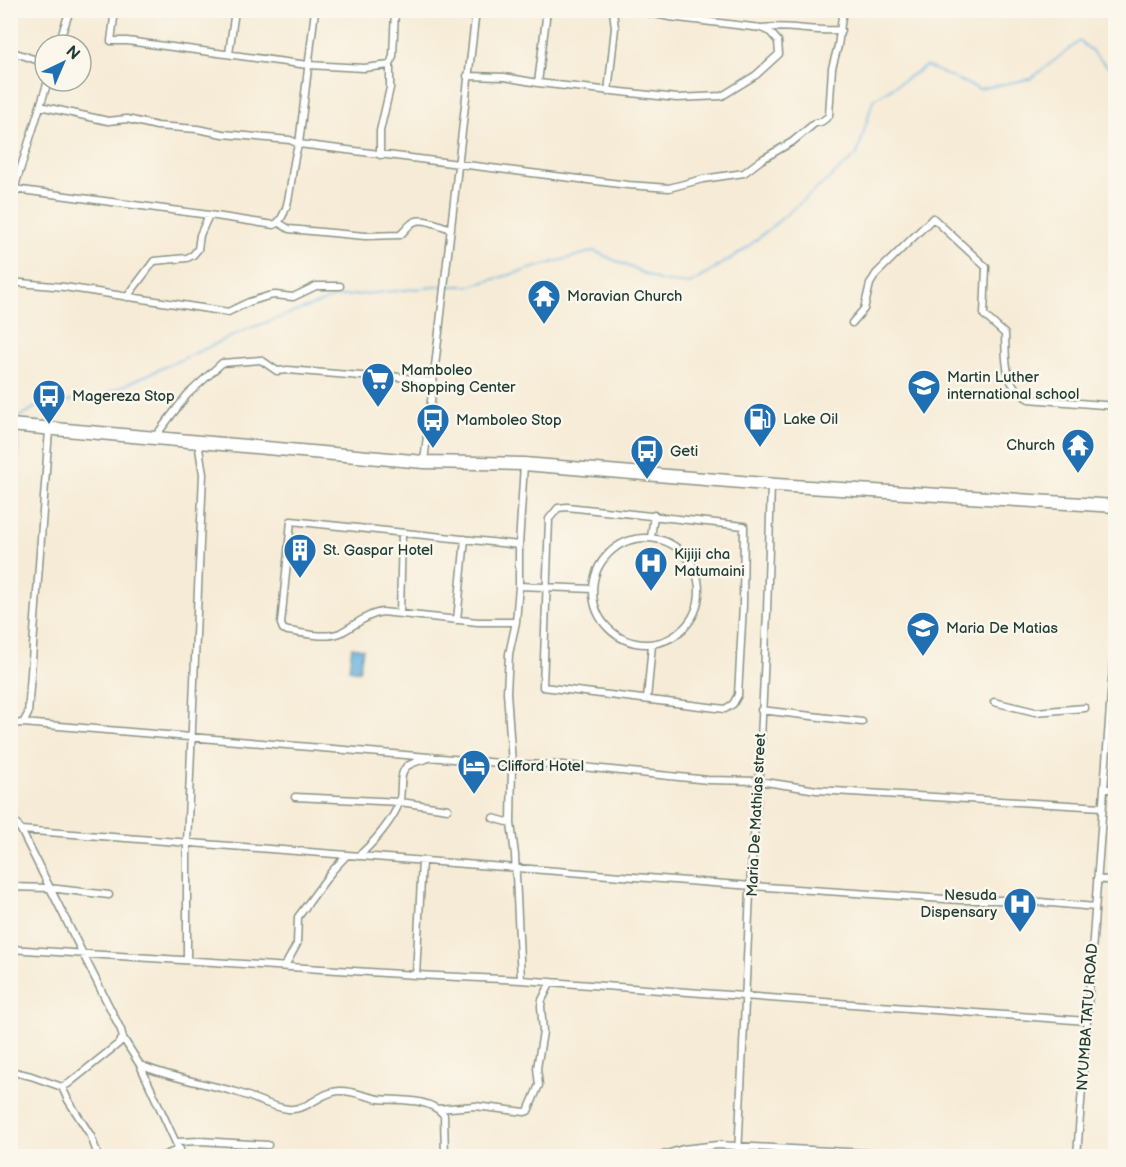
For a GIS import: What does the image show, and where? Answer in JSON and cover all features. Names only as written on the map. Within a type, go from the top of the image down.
[{"type":"highway","points":[[10,425],[424,462],[524,464],[771,485],[1116,506]]},
{"type":"street","points":[[10,21],[16,10]]},
{"type":"street","points":[[62,33],[70,10]]},
{"type":"street","points":[[106,10],[115,11],[111,41],[127,40],[308,65],[364,68],[390,65]]},
{"type":"street","points":[[229,54],[235,10]]},
{"type":"street","points":[[279,223],[286,210],[299,144],[315,10]]},
{"type":"street","points":[[380,155],[380,131],[390,88],[395,10]]},
{"type":"street","points":[[424,462],[476,10]]},
{"type":"street","points":[[538,83],[547,10]]},
{"type":"street","points":[[608,92],[615,28],[613,10]]},
{"type":"street","points":[[634,10],[670,17],[761,28],[781,26],[821,31],[841,30]]},
{"type":"street","points":[[40,106],[108,121],[127,119],[157,126],[290,140],[299,144],[380,155],[669,188],[703,179],[744,173],[792,142],[815,123],[829,116],[832,68],[843,10]]},
{"type":"street","points":[[467,76],[504,77],[608,92],[677,98],[722,96],[756,75],[779,54],[778,41],[770,32],[761,28]]},
{"type":"street","points":[[10,51],[33,59]]},
{"type":"street","points":[[10,202],[44,93]]},
{"type":"street","points":[[14,189],[269,225],[279,223],[286,228],[294,229],[381,236],[402,235],[411,224],[416,221],[425,221],[451,229]]},
{"type":"street","points":[[126,297],[154,261],[187,258],[194,255],[209,215]]},
{"type":"street","points":[[852,322],[864,309],[870,284],[876,274],[933,218],[986,267],[984,315],[1005,334],[1007,377],[1019,394],[1029,399],[1116,406]]},
{"type":"street","points":[[10,282],[228,312],[268,296],[293,297],[316,286],[340,286]]},
{"type":"street","points":[[154,438],[187,394],[222,363],[261,360],[277,371],[391,376],[433,382]]},
{"type":"street","points":[[23,723],[28,714],[49,430]]},
{"type":"street","points":[[187,960],[187,843],[203,474],[198,442]]},
{"type":"street","points":[[521,980],[511,823],[512,764],[507,692],[509,654],[516,622],[519,586],[524,464]]},
{"type":"street","name":"Maria De Mathias street","points":[[738,1156],[759,781],[771,485]]},
{"type":"street","points":[[558,508],[654,515],[744,526],[743,605],[738,695],[733,704],[725,709],[543,687],[548,588],[549,519],[558,508]]},
{"type":"street","points":[[651,538],[654,515]]},
{"type":"street","points":[[516,622],[486,623],[400,613],[378,613],[334,634],[288,631],[280,624],[291,521],[519,545]]},
{"type":"street","points":[[400,613],[402,532]]},
{"type":"street","points":[[651,538],[671,545],[688,558],[696,571],[699,599],[696,613],[678,635],[666,642],[651,645],[633,643],[617,636],[603,623],[595,607],[593,589],[595,577],[607,555],[627,542],[651,538]]},
{"type":"street","points":[[457,620],[465,539]]},
{"type":"street","points":[[519,586],[593,589]]},
{"type":"street","name":"NYUMBA TATU ROAD","points":[[1077,1156],[1116,626]]},
{"type":"street","points":[[647,699],[651,645]]},
{"type":"street","points":[[994,702],[1035,712],[1085,708]]},
{"type":"street","points":[[761,710],[862,722]]},
{"type":"street","points":[[10,724],[23,723],[512,764],[563,765],[708,780],[759,781],[817,790],[1102,807]]},
{"type":"street","points":[[357,856],[387,824],[400,802],[404,770],[412,763],[435,756]]},
{"type":"street","points":[[1104,789],[1116,789]]},
{"type":"street","points":[[295,797],[400,802],[448,809]]},
{"type":"street","points":[[10,814],[13,825],[21,830],[752,886],[976,901],[1018,900],[1095,907]]},
{"type":"street","points":[[493,818],[511,823]]},
{"type":"street","points":[[21,830],[83,952],[123,1038],[140,1065],[181,1153],[163,1156]]},
{"type":"street","points":[[285,966],[297,944],[298,917],[332,871],[347,855]]},
{"type":"street","points":[[416,975],[422,861]]},
{"type":"street","points":[[1097,879],[1116,881]]},
{"type":"street","points":[[10,887],[49,888],[109,895]]},
{"type":"street","points":[[10,949],[746,995],[1087,1022]]},
{"type":"street","points":[[140,1065],[156,1072],[238,1093],[284,1109],[297,1110],[338,1091],[381,1099],[407,1100],[437,1109],[475,1106],[528,1111],[539,1085],[537,1068],[543,1032],[542,1000],[552,982]]},
{"type":"street","points":[[62,1087],[123,1038]]},
{"type":"street","points":[[10,1071],[62,1087],[92,1136],[97,1155],[89,1156]]},
{"type":"street","points":[[437,1109],[444,1115],[445,1156]]},
{"type":"street","points":[[176,1142],[210,1141],[268,1145]]},
{"type":"street","points":[[660,1156],[683,1149],[718,1145],[821,1153],[920,1156]]},
{"type":"water","points":[[352,647],[363,649],[359,671],[349,669]]},
{"type":"waterway","points":[[448,286],[470,286],[594,251],[661,281],[690,284],[744,250],[857,155],[873,100],[926,66],[979,89],[1030,79],[1080,41],[1116,74]]},
{"type":"waterway","points":[[19,420],[19,417],[36,407],[103,395],[248,329],[336,297],[443,286]]},
{"type":"waterway","points":[[10,462],[18,459],[18,437]]},
{"type":"waterway","points":[[10,485],[15,480],[17,461]]},
{"type":"place","name":"Moravian Church","points":[[544,325]]},
{"type":"place","name":"Mamboleo Shopping Center","points":[[378,408]]},
{"type":"place","name":"Martin Luther international school","points":[[924,415]]},
{"type":"place","name":"Magereza Stop","points":[[49,425]]},
{"type":"place","name":"Lake Oil","points":[[760,448]]},
{"type":"place","name":"Mamboleo Stop","points":[[433,449]]},
{"type":"place","name":"Church","points":[[1078,474]]},
{"type":"place","name":"Geti","points":[[647,480]]},
{"type":"place","name":"St. Gaspar Hotel","points":[[300,579]]},
{"type":"place","name":"Kijiji cha Matumaini","points":[[651,592]]},
{"type":"place","name":"Maria De Matias","points":[[923,657]]},
{"type":"place","name":"Clifford Hotel","points":[[474,795]]},
{"type":"place","name":"Nesuda Dispensary","points":[[1020,933]]}]
